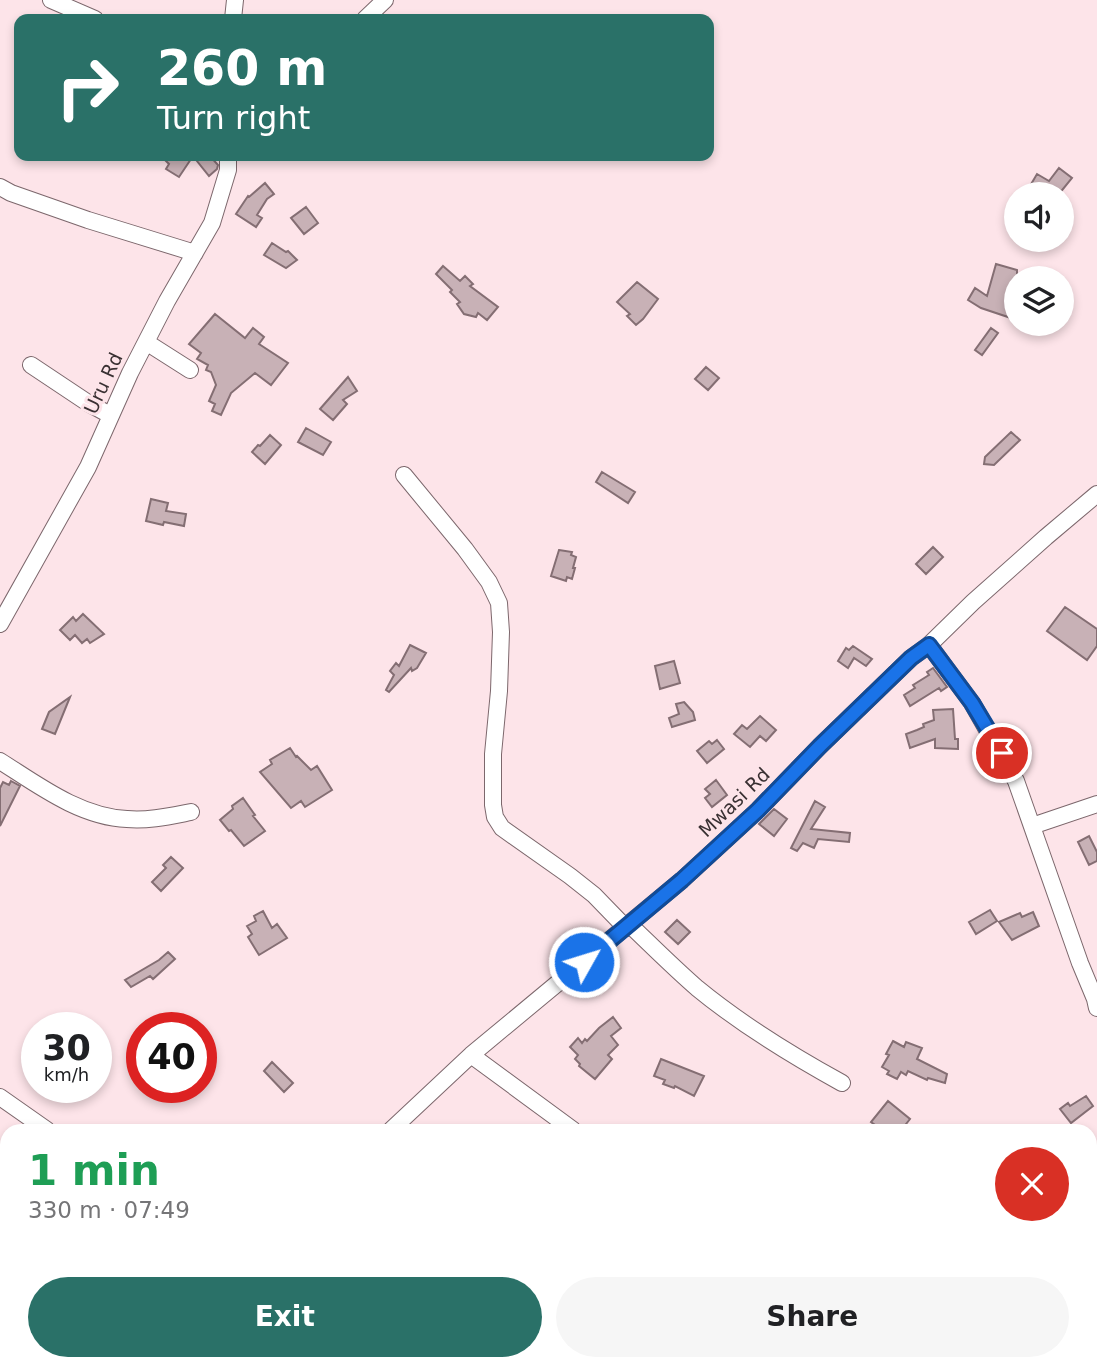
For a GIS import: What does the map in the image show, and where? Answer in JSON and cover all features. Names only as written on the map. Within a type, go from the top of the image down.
[{"type":"street","points":[[51,0],[83,14]]},
{"type":"street","points":[[370,14],[385,0]]},
{"type":"street","name":"Uru Rd","points":[[0,624],[88,467],[146,342],[212,223],[228,163]]},
{"type":"street","points":[[0,187],[88,220],[195,253]]},
{"type":"street","points":[[146,342],[190,370]]},
{"type":"street","points":[[31,365],[110,415]]},
{"type":"street","points":[[404,475],[465,549],[489,582],[499,603],[501,632],[493,805],[495,817],[502,828],[594,895],[723,1008],[788,1052],[842,1083]]},
{"type":"street","name":"Mwasi Rd","points":[[397,1124],[471,1055],[682,880],[911,658],[929,645],[973,602],[1097,494]]},
{"type":"street","points":[[929,645],[972,703],[1002,753],[1023,797],[1097,1008]]},
{"type":"street","points":[[0,761],[61,798],[110,818],[160,818],[191,812]]},
{"type":"street","points":[[1032,826],[1097,804]]},
{"type":"street","points":[[471,1055],[565,1124]]},
{"type":"street","points":[[0,1097],[38,1124]]},
{"type":"building","points":[[166,161],[190,161],[179,177],[166,169],[169,164]]},
{"type":"building","points":[[197,161],[214,161],[218,165],[209,176]]},
{"type":"building","points":[[1059,168],[1072,178],[1069,182],[1032,182],[1037,174],[1049,181]]},
{"type":"building","points":[[265,183],[274,194],[267,199],[257,215],[262,218],[256,227],[236,214],[248,196]]},
{"type":"building","points":[[306,207],[318,223],[304,234],[291,218]]},
{"type":"building","points":[[272,243],[288,251],[297,260],[286,268],[264,255]]},
{"type":"building","points":[[996,264],[1004,266],[1004,316],[981,308],[968,300],[975,288],[987,296]]},
{"type":"building","points":[[443,266],[460,281],[465,276],[473,284],[470,286],[498,307],[487,320],[478,313],[476,317],[464,314],[457,304],[460,302],[450,292],[452,290],[436,274]]},
{"type":"building","points":[[637,282],[658,299],[636,325],[627,316],[630,314],[617,302]]},
{"type":"building","points":[[215,314],[245,338],[253,328],[264,337],[259,344],[288,363],[271,385],[255,373],[231,393],[221,415],[212,411],[215,404],[209,401],[216,385],[211,372],[206,370],[208,365],[197,359],[201,353],[189,344]]},
{"type":"building","points":[[991,328],[998,333],[982,355],[975,350]]},
{"type":"building","points":[[706,367],[719,378],[708,390],[695,379]]},
{"type":"building","points":[[348,377],[357,391],[343,400],[347,404],[333,420],[320,409]]},
{"type":"building","points":[[306,428],[331,442],[323,455],[298,442]]},
{"type":"building","points":[[1011,432],[1020,440],[994,465],[984,464],[985,457]]},
{"type":"building","points":[[270,435],[281,445],[265,464],[252,452]]},
{"type":"building","points":[[602,472],[635,492],[628,503],[596,482]]},
{"type":"building","points":[[151,499],[168,503],[166,511],[186,514],[184,526],[146,521]]},
{"type":"building","points":[[933,547],[943,557],[926,574],[916,564]]},
{"type":"building","points":[[559,550],[572,552],[571,555],[576,557],[572,579],[567,577],[566,581],[551,576]]},
{"type":"building","points":[[1065,607],[1097,629],[1097,646],[1087,660],[1047,631]]},
{"type":"building","points":[[83,614],[104,634],[90,643],[87,639],[82,643],[75,635],[70,640],[60,630],[73,617],[76,621]]},
{"type":"building","points":[[410,645],[426,653],[417,668],[412,671],[411,668],[389,692],[386,690],[394,675],[390,671],[396,663],[399,666]]},
{"type":"building","points":[[853,646],[872,659],[866,666],[854,658],[848,668],[838,661],[846,648],[849,650]]},
{"type":"building","points":[[674,661],[680,683],[660,689],[655,666]]},
{"type":"building","points":[[933,668],[947,687],[941,691],[939,688],[910,706],[904,695],[915,688],[913,685],[929,675],[927,672]]},
{"type":"building","points":[[70,697],[55,734],[42,729],[49,712]]},
{"type":"building","points":[[684,702],[693,712],[695,720],[672,727],[669,718],[679,714],[676,704]]},
{"type":"building","points":[[953,709],[958,749],[935,748],[935,739],[910,748],[906,734],[934,720],[933,710]]},
{"type":"building","points":[[760,716],[776,730],[766,741],[760,736],[750,747],[734,734],[742,725],[747,729]]},
{"type":"building","points":[[717,740],[724,749],[707,763],[697,751],[709,741],[712,744]]},
{"type":"building","points":[[290,748],[311,770],[317,766],[332,790],[305,807],[301,801],[291,808],[260,772],[272,764],[270,760]]},
{"type":"building","points":[[716,780],[727,795],[712,807],[705,798],[710,794],[705,789]]},
{"type":"building","points":[[11,781],[20,786],[0,826],[0,788],[3,782],[9,785]]},
{"type":"building","points":[[243,798],[265,831],[244,846],[220,820]]},
{"type":"building","points":[[815,801],[825,807],[811,829],[850,833],[849,842],[818,839],[814,848],[803,843],[797,851],[791,848]]},
{"type":"building","points":[[774,809],[787,819],[774,836],[759,824]]},
{"type":"building","points":[[1089,836],[1097,852],[1097,861],[1089,865],[1078,842]]},
{"type":"building","points":[[171,857],[183,868],[161,891],[152,882],[166,868],[163,865]]},
{"type":"building","points":[[990,910],[997,921],[976,934],[969,922]]},
{"type":"building","points":[[263,911],[272,928],[277,924],[287,938],[259,955],[248,937],[252,934],[247,926],[256,921],[254,916]]},
{"type":"building","points":[[1033,912],[1039,926],[1012,940],[999,922],[1020,913],[1022,917]]},
{"type":"building","points":[[677,920],[690,932],[678,944],[665,932]]},
{"type":"building","points":[[168,952],[175,959],[153,979],[150,976],[131,987],[125,980],[159,960]]},
{"type":"building","points":[[613,1017],[621,1028],[611,1036],[618,1045],[608,1055],[612,1059],[595,1079],[579,1066],[575,1059],[578,1055],[570,1047],[578,1038],[582,1043],[585,1039],[587,1041]]},
{"type":"building","points":[[893,1041],[904,1047],[906,1042],[922,1048],[917,1059],[947,1074],[945,1083],[928,1078],[927,1080],[908,1071],[906,1075],[901,1072],[897,1079],[887,1074],[889,1071],[882,1067]]},
{"type":"building","points":[[661,1059],[704,1076],[694,1096],[675,1086],[674,1088],[663,1084],[665,1080],[654,1076]]},
{"type":"building","points":[[272,1062],[293,1083],[284,1092],[264,1071]]},
{"type":"building","points":[[1086,1096],[1093,1106],[1071,1123],[1060,1109]]},
{"type":"building","points":[[888,1101],[910,1119],[906,1124],[871,1122]]},
{"type":"route","points":[[584,962],[682,880],[758,810],[911,658],[929,645],[972,703],[1002,753]]}]
